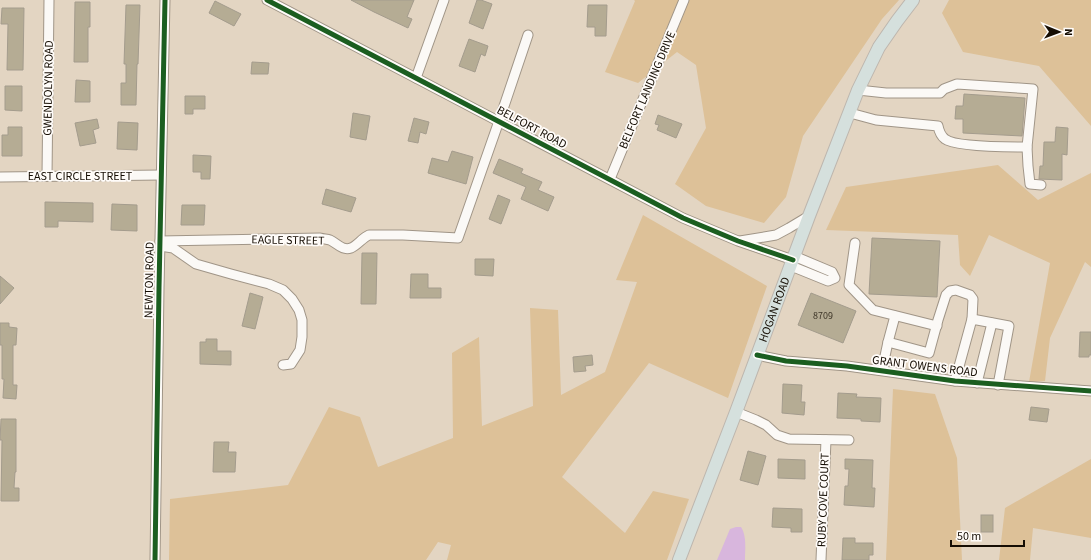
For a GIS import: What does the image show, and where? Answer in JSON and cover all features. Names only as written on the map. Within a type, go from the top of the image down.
[{"type":"main road","name":"HOGAN ROAD","points":[[679,560],[858,90],[879,46],[913,0]]},
{"type":"street","name":"GWENDOLYN ROAD","points":[[47,176],[49,0]]},
{"type":"street","name":"NEWTON ROAD","points":[[155,560],[160,176],[165,0]]},
{"type":"street","name":"BELFORT ROAD","points":[[268,0],[684,218],[738,241],[793,261],[828,281],[835,278],[849,284]]},
{"type":"street","points":[[416,78],[444,0]]},
{"type":"street","name":"BELFORT LANDING DRIVE","points":[[610,179],[684,0]]},
{"type":"street","points":[[499,122],[528,34]]},
{"type":"street","points":[[858,90],[886,93],[940,93],[944,89],[957,84],[1033,89],[1028,147],[1028,166],[1030,184],[1041,185]]},
{"type":"street","points":[[850,113],[876,120],[938,126],[940,134],[945,140],[959,143],[976,146],[1028,147]]},
{"type":"street","name":"EAGLE STREET","points":[[160,243],[320,238],[329,240],[341,248],[346,249],[352,248],[369,235],[458,238],[499,122]]},
{"type":"street","name":"EAST CIRCLE STREET","points":[[0,177],[160,176]]},
{"type":"street","points":[[738,241],[776,234],[809,216]]},
{"type":"street","points":[[160,243],[173,248],[196,264],[269,284],[283,290],[292,298],[299,310],[302,320],[302,337],[300,350],[291,364],[283,365]]},
{"type":"street","points":[[855,243],[849,284],[873,310],[936,326]]},
{"type":"street","points":[[888,342],[929,353],[946,295],[950,291],[956,290],[970,295],[972,299],[972,319],[955,381]]},
{"type":"street","points":[[882,370],[895,316]]},
{"type":"street","points":[[972,319],[1009,326],[998,384]]},
{"type":"street","points":[[977,383],[992,323]]},
{"type":"street","name":"GRANT OWENS ROAD","points":[[757,355],[786,361],[882,370],[955,381],[1091,391]]},
{"type":"street","points":[[736,412],[766,425],[777,435],[789,439],[849,440]]},
{"type":"street","name":"RUBY COVE COURT","points":[[821,560],[826,440]]},
{"type":"shaded area","points":[[634,0],[899,0],[882,19],[803,136],[786,197],[764,223],[706,206],[675,184],[706,128],[696,65],[677,52],[638,83],[605,72],[635,1]]},
{"type":"shaded area","points":[[949,0],[1091,0],[1091,126],[1039,66],[963,52],[942,13]]},
{"type":"shaded area","points":[[998,165],[1038,200],[1091,173],[1091,267],[1085,262],[1050,338],[1045,381],[1029,382],[1050,263],[989,235],[970,276],[960,265],[958,235],[826,230],[846,187]]},
{"type":"shaded area","points":[[643,215],[767,286],[728,398],[649,363],[562,477],[625,533],[653,491],[689,499],[667,560],[447,560],[451,545],[438,542],[426,560],[169,560],[170,499],[288,485],[329,407],[360,417],[378,467],[453,438],[452,353],[479,337],[482,426],[533,406],[530,308],[558,310],[561,395],[605,372],[637,282],[616,280]]},
{"type":"shaded area","points":[[893,389],[935,394],[957,458],[962,560],[886,560]]},
{"type":"shaded area","points":[[1091,459],[1091,538],[1033,528],[1030,560],[999,560],[1005,508]]},
{"type":"shaded area","points":[[741,527],[743,531],[745,560],[717,560],[730,529]]},
{"type":"building","points":[[351,0],[414,0],[407,17],[412,19],[408,28]]},
{"type":"building","points":[[477,0],[492,4],[483,29],[469,23]]},
{"type":"building","points":[[215,1],[241,14],[234,26],[209,13]]},
{"type":"building","points":[[75,2],[90,2],[88,62],[74,62]]},
{"type":"building","points":[[126,5],[140,5],[136,105],[121,105],[121,83],[126,83],[126,64],[124,64]]},
{"type":"building","points":[[588,5],[607,5],[606,36],[595,36],[595,27],[587,27]]},
{"type":"building","points":[[2,8],[24,8],[23,70],[7,70],[8,24],[1,24]]},
{"type":"building","points":[[469,39],[488,46],[485,56],[481,54],[475,72],[459,66]]},
{"type":"building","points":[[252,62],[269,63],[268,74],[251,74]]},
{"type":"building","points":[[76,80],[90,81],[90,102],[75,102]]},
{"type":"building","points":[[5,86],[22,86],[22,111],[5,110]]},
{"type":"building","points":[[964,94],[1025,98],[1022,136],[963,133],[963,119],[955,119],[956,106],[963,106]]},
{"type":"building","points":[[185,96],[205,96],[205,109],[193,109],[193,114],[185,114]]},
{"type":"building","points":[[353,113],[370,116],[366,140],[350,137]]},
{"type":"building","points":[[658,115],[682,124],[676,138],[657,130],[659,125],[655,124]]},
{"type":"building","points":[[414,118],[429,122],[426,134],[420,132],[418,143],[408,141]]},
{"type":"building","points":[[97,119],[99,128],[93,130],[96,143],[80,146],[75,123]]},
{"type":"building","points":[[118,122],[138,123],[137,150],[117,149]]},
{"type":"building","points":[[8,127],[22,127],[22,156],[2,156],[2,135],[8,135]]},
{"type":"building","points":[[1056,127],[1068,128],[1067,155],[1062,154],[1062,180],[1039,179],[1040,166],[1043,166],[1044,142],[1055,142]]},
{"type":"building","points":[[452,151],[473,157],[466,184],[428,173],[432,158],[448,162]]},
{"type":"building","points":[[193,155],[211,156],[210,179],[201,179],[201,172],[193,172]]},
{"type":"building","points":[[499,159],[523,169],[521,173],[542,182],[538,190],[554,197],[548,211],[521,199],[526,187],[493,173]]},
{"type":"building","points":[[326,189],[356,198],[351,212],[322,204]]},
{"type":"building","points":[[498,195],[510,200],[501,224],[489,219]]},
{"type":"building","points":[[45,202],[93,203],[93,222],[58,221],[58,227],[45,227]]},
{"type":"building","points":[[112,204],[137,205],[137,231],[111,230]]},
{"type":"building","points":[[182,205],[205,205],[204,225],[181,225]]},
{"type":"building","points":[[872,238],[940,241],[937,297],[869,294]]},
{"type":"building","points":[[362,253],[377,253],[376,304],[361,304]]},
{"type":"building","points":[[475,259],[494,259],[493,276],[475,275]]},
{"type":"building","points":[[411,274],[428,274],[428,288],[441,288],[441,298],[410,298]]},
{"type":"building","points":[[0,276],[14,288],[0,304]]},
{"type":"building","points":[[250,293],[263,297],[255,329],[242,326]]},
{"type":"building","points":[[811,293],[856,311],[843,343],[798,325]]},
{"type":"building","points":[[0,323],[9,323],[9,327],[17,328],[16,345],[13,345],[13,385],[17,385],[16,399],[3,398],[4,379],[2,379],[2,345],[0,345]]},
{"type":"building","points":[[1080,332],[1091,332],[1091,355],[1089,355],[1089,357],[1079,357]]},
{"type":"building","points":[[206,339],[217,339],[217,351],[231,351],[231,365],[200,364],[200,342],[206,342]]},
{"type":"building","points":[[592,355],[593,365],[585,366],[586,371],[574,372],[573,357]]},
{"type":"building","points":[[783,384],[802,385],[801,402],[805,402],[804,415],[782,413]]},
{"type":"building","points":[[838,393],[857,394],[856,397],[881,398],[880,422],[861,421],[861,419],[837,418]]},
{"type":"building","points":[[1031,407],[1049,409],[1047,422],[1029,420]]},
{"type":"building","points":[[1,419],[16,419],[16,472],[14,488],[19,488],[19,501],[1,501]]},
{"type":"building","points":[[214,442],[229,442],[228,452],[236,452],[235,472],[213,472]]},
{"type":"building","points":[[748,451],[766,456],[758,485],[740,480]]},
{"type":"building","points":[[778,459],[805,460],[805,479],[778,478]]},
{"type":"building","points":[[845,459],[873,460],[872,488],[875,488],[874,507],[844,505],[845,486],[848,486],[849,469],[845,469]]},
{"type":"building","points":[[773,508],[802,509],[802,532],[791,532],[791,528],[772,527]]},
{"type":"building","points":[[981,515],[993,515],[993,532],[981,532]]},
{"type":"building","points":[[843,538],[855,538],[855,543],[873,543],[873,555],[869,555],[869,560],[842,560]]},
{"type":"cycle path","points":[[155,560],[165,0]]},
{"type":"cycle path","points":[[267,0],[683,218],[738,241],[793,260]]},
{"type":"cycle path","points":[[757,355],[786,361],[847,366],[955,381],[1091,391]]}]
